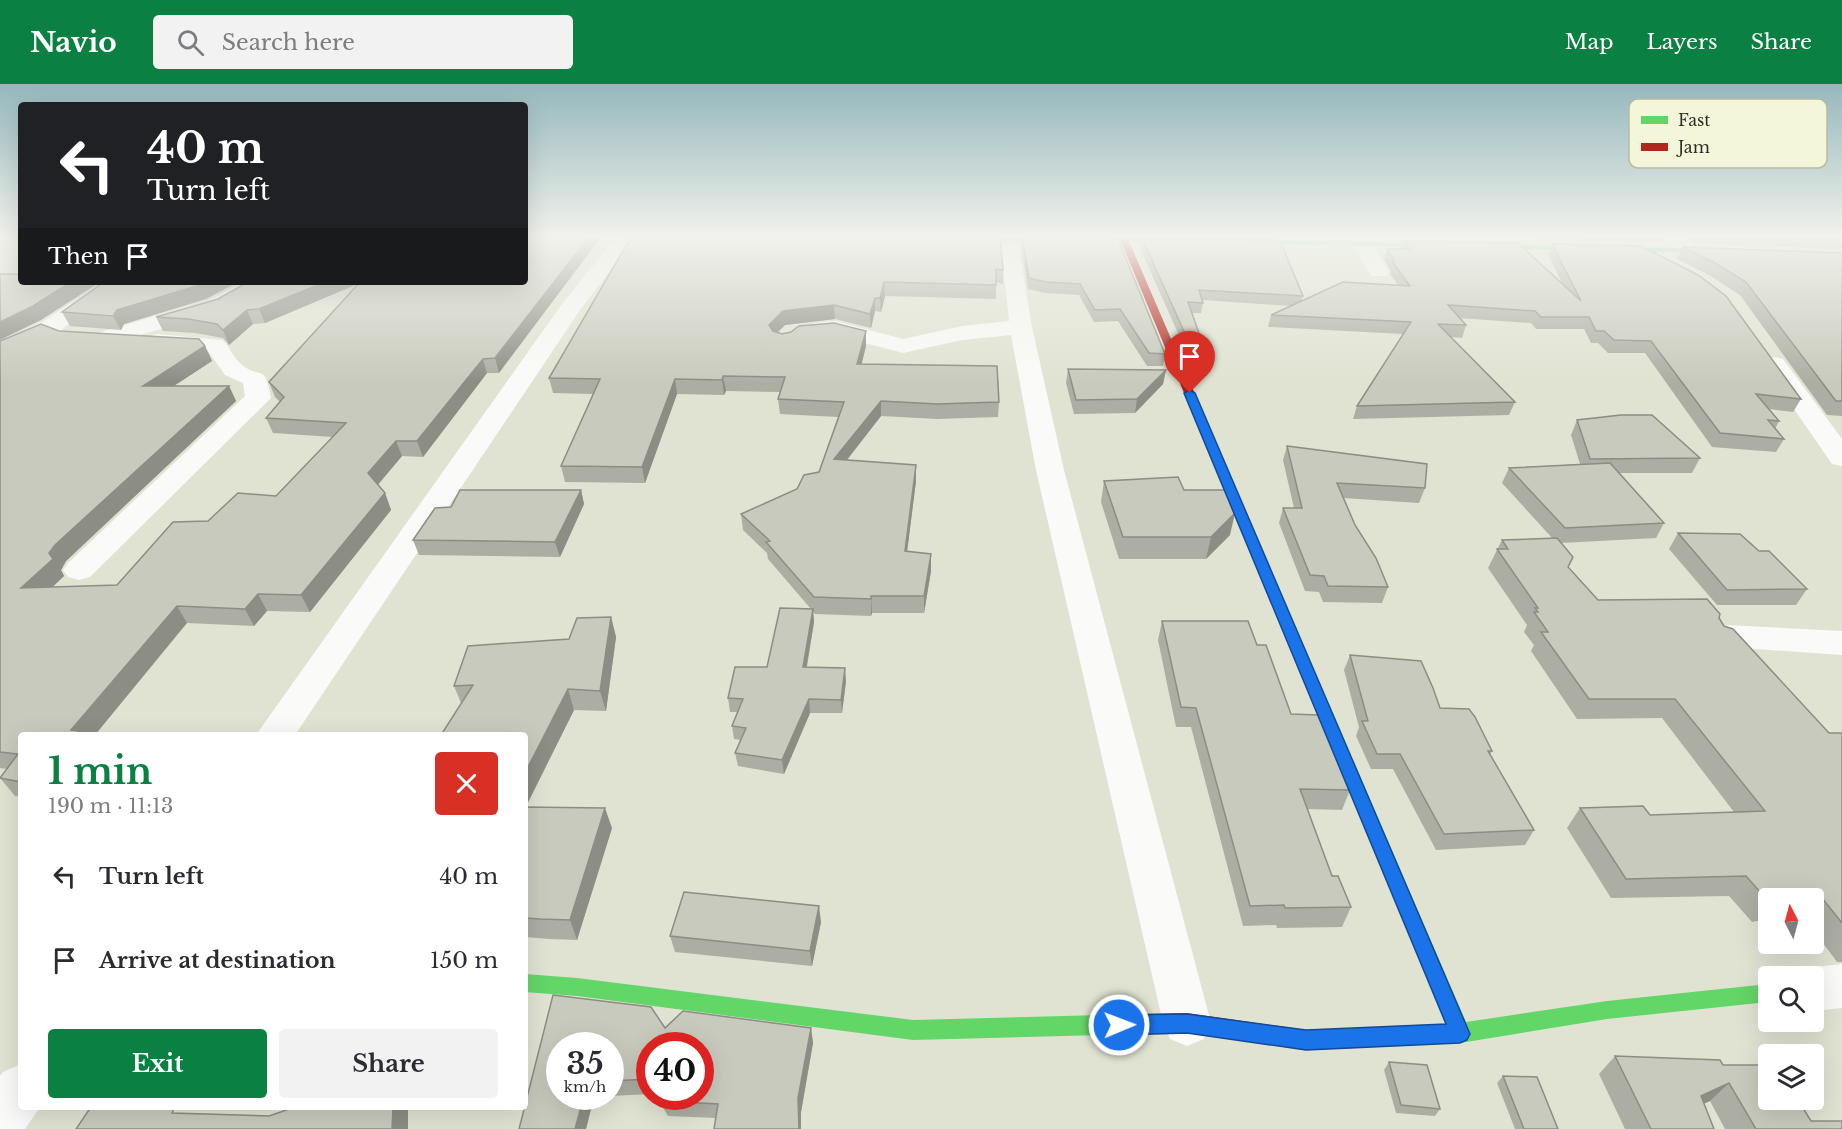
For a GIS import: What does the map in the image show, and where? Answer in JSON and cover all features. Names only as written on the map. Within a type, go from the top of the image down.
[{"type":"street","points":[[0,350],[50,327],[111,286]]},
{"type":"street","points":[[102,339],[215,306],[251,286]]},
{"type":"street","points":[[277,732],[588,286]]},
{"type":"street","points":[[1015,286],[1050,470],[1187,1023]]},
{"type":"street","points":[[1144,286],[1460,1034]]},
{"type":"street","points":[[50,327],[67,336],[215,345],[233,370],[255,379],[258,398],[79,570]]},
{"type":"street","points":[[804,330],[836,328],[899,351],[962,333],[1021,327]]},
{"type":"street","points":[[1763,347],[1842,458]]},
{"type":"street","points":[[1725,636],[1842,643]]},
{"type":"street","points":[[528,983],[577,987],[913,1030],[1187,1023],[1306,1040],[1460,1034],[1607,1010],[1758,994]]},
{"type":"street","points":[[1824,988],[1842,986]]},
{"type":"street","points":[[0,1119],[18,1094]]},
{"type":"building","points":[[0,286],[65,286],[33,306],[0,322]]},
{"type":"building","points":[[99,286],[197,286],[117,310],[113,316],[62,312]]},
{"type":"building","points":[[241,286],[316,286],[259,309],[247,310],[223,330],[217,324],[156,317],[218,299]]},
{"type":"building","points":[[357,286],[551,286],[495,358],[483,359],[417,441],[396,441],[368,473],[385,493],[301,595],[258,594],[245,609],[177,606],[71,730],[85,732],[18,732],[18,754],[0,752],[0,341],[41,324],[59,331],[199,339],[205,346],[143,386],[229,386],[55,545],[49,553],[53,559],[21,588],[117,585],[173,522],[208,521],[238,493],[276,496],[346,423],[266,418],[284,397],[269,382]]},
{"type":"building","points":[[603,286],[883,286],[880,298],[875,298],[870,314],[834,305],[783,311],[769,325],[773,331],[782,334],[791,332],[799,326],[834,323],[866,331],[857,364],[997,366],[999,402],[937,404],[881,401],[834,459],[916,465],[905,551],[931,554],[924,596],[871,596],[871,599],[814,597],[766,542],[770,541],[741,514],[797,489],[804,475],[819,472],[844,402],[778,399],[785,377],[723,376],[722,380],[675,379],[642,467],[561,466],[600,379],[549,378]]},
{"type":"building","points":[[1081,286],[1137,286],[1165,354],[1149,353],[1120,309],[1095,310]]},
{"type":"building","points":[[1163,286],[1299,286],[1303,296],[1199,290],[1203,303],[1188,302],[1207,356],[1195,356]]},
{"type":"building","points":[[1335,286],[1564,286],[1581,301],[1573,286],[1712,286],[1726,296],[1801,399],[1756,394],[1779,421],[1768,420],[1784,439],[1720,433],[1651,341],[1614,340],[1604,331],[1596,331],[1589,317],[1541,317],[1535,311],[1448,305],[1466,325],[1438,324],[1515,402],[1357,406],[1411,322],[1271,315]]},
{"type":"building","points":[[1749,286],[1842,286],[1842,401],[1836,401]]},
{"type":"building","points":[[1068,369],[1166,370],[1137,399],[1076,400]]},
{"type":"building","points":[[1621,415],[1652,415],[1700,458],[1590,459],[1577,420]]},
{"type":"building","points":[[1287,446],[1427,464],[1425,488],[1337,483],[1355,525],[1376,558],[1388,587],[1328,586],[1324,576],[1310,575],[1283,508],[1302,508]]},
{"type":"building","points":[[1610,463],[1664,523],[1565,528],[1509,468]]},
{"type":"building","points":[[1178,477],[1184,490],[1225,490],[1235,513],[1211,537],[1123,537],[1104,481]]},
{"type":"building","points":[[460,490],[581,490],[555,542],[413,540],[435,508],[451,507]]},
{"type":"building","points":[[1678,533],[1740,534],[1759,551],[1769,551],[1807,589],[1727,590]]},
{"type":"building","points":[[1557,538],[1573,557],[1568,567],[1598,600],[1707,599],[1720,614],[1719,618],[1724,626],[1733,629],[1829,733],[1842,733],[1842,923],[1824,900],[1824,888],[1758,890],[1746,876],[1626,879],[1580,808],[1643,806],[1650,815],[1765,811],[1675,699],[1589,699],[1541,632],[1548,632],[1534,612],[1538,612],[1535,608],[1538,608],[1497,549],[1508,549],[1502,540]]},
{"type":"building","points":[[780,608],[813,609],[803,667],[845,668],[841,700],[809,699],[782,760],[735,753],[746,728],[732,726],[743,699],[728,698],[735,667],[767,667]]},
{"type":"building","points":[[611,617],[600,691],[568,689],[528,767],[528,732],[443,732],[473,685],[454,686],[468,646],[569,639],[577,618]]},
{"type":"building","points":[[1162,621],[1248,621],[1257,645],[1266,645],[1291,714],[1319,715],[1350,790],[1300,789],[1332,876],[1338,876],[1351,907],[1250,906],[1196,708],[1181,707]]},
{"type":"building","points":[[1350,655],[1421,661],[1440,708],[1469,709],[1475,717],[1492,751],[1488,751],[1534,830],[1444,834],[1400,754],[1377,754],[1362,721],[1368,721]]},
{"type":"building","points":[[18,754],[18,781],[0,778]]},
{"type":"building","points":[[528,807],[605,808],[570,920],[528,918]]},
{"type":"building","points":[[684,892],[819,906],[810,951],[670,936]]},
{"type":"building","points":[[553,995],[651,1007],[665,1028],[683,1011],[811,1028],[798,1098],[799,1129],[714,1129],[718,1104],[714,1104],[714,1032],[636,1032],[636,1080],[624,1080],[624,1032],[546,1032],[546,1110],[580,1110],[575,1129],[519,1129],[524,1110],[528,1110],[528,1094]]},
{"type":"building","points":[[1615,1056],[1720,1060],[1723,1065],[1758,1065],[1758,1110],[1804,1110],[1811,1121],[1842,1121],[1842,1129],[1756,1129],[1729,1083],[1701,1096],[1714,1129],[1651,1129]]},
{"type":"building","points":[[1389,1062],[1427,1065],[1440,1109],[1401,1105]]},
{"type":"building","points":[[1503,1076],[1537,1077],[1558,1129],[1524,1129]]},
{"type":"building","points":[[89,1110],[174,1110],[172,1113],[269,1116],[286,1110],[393,1110],[392,1129],[76,1129]]},
{"type":"traffic: fast","points":[[1230,489],[1460,1033]]},
{"type":"traffic: fast","points":[[528,983],[577,987],[913,1030],[1140,1024]]},
{"type":"traffic: fast","points":[[1355,1038],[1460,1033],[1607,1010],[1758,994]]},
{"type":"traffic: jam","points":[[1144,286],[1230,489]]},
{"type":"traffic: jam","points":[[1140,1024],[1187,1023],[1306,1040],[1355,1038]]},
{"type":"route","points":[[1119,1025],[1187,1023],[1306,1040],[1460,1034],[1190,393]]}]
